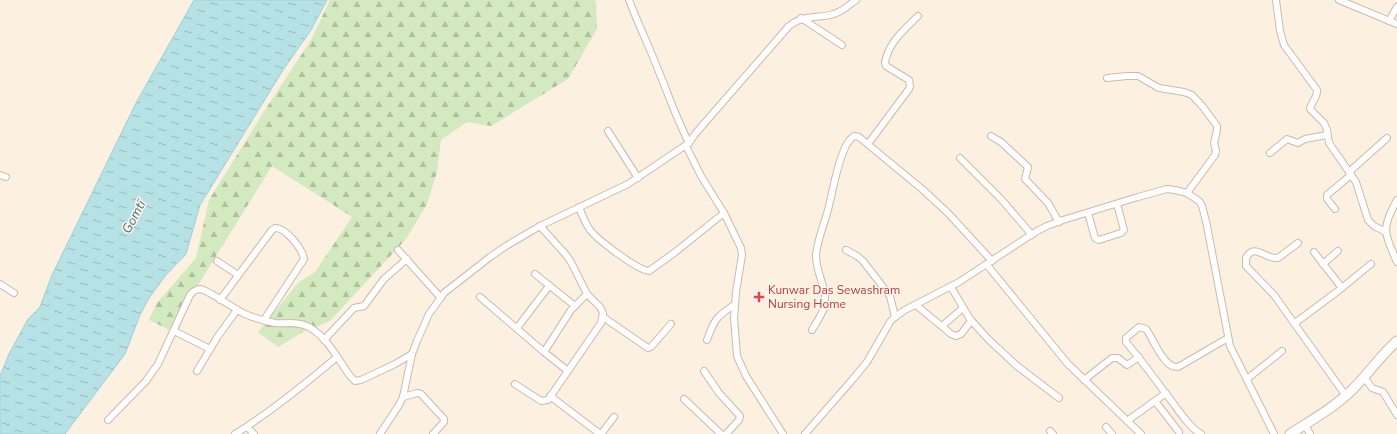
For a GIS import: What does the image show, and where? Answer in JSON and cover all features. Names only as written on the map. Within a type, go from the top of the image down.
[{"type":"street","points":[[629,0],[701,176],[739,241],[742,255],[734,306],[737,356],[741,366],[783,434]]},
{"type":"street","points":[[380,434],[403,398],[412,354],[429,314],[444,293],[490,256],[540,226],[628,184],[688,144],[789,26],[801,18],[834,14],[856,0]]},
{"type":"street","points":[[1276,0],[1282,39],[1288,51],[1316,86],[1318,92],[1310,109],[1324,123],[1332,149],[1359,189],[1368,220],[1374,226],[1386,232]]},
{"type":"street","points":[[1339,0],[1397,24]]},
{"type":"street","points":[[1390,21],[1397,7]]},
{"type":"street","points":[[868,144],[910,86],[909,80],[886,66],[884,62],[897,36],[918,16]]},
{"type":"street","points":[[801,18],[842,45]]},
{"type":"street","points":[[1107,78],[1138,76],[1159,88],[1188,94],[1199,101],[1216,124],[1217,130],[1214,143],[1216,151],[1215,155],[1187,193]]},
{"type":"street","points":[[608,131],[638,178]]},
{"type":"street","points":[[812,330],[821,315],[825,303],[824,289],[817,269],[816,254],[840,160],[848,143],[854,136],[859,137],[922,189],[948,213],[1068,364],[1140,434]]},
{"type":"street","points":[[991,136],[1001,142],[1028,167],[1025,179],[1048,203],[1060,222]]},
{"type":"street","points":[[1270,153],[1287,139],[1298,143],[1304,138],[1327,136]]},
{"type":"street","points":[[1335,209],[1327,199],[1327,195],[1387,138]]},
{"type":"street","points":[[960,158],[1001,199],[1032,235]]},
{"type":"street","points":[[805,434],[867,362],[890,322],[895,318],[916,305],[951,287],[1047,226],[1138,196],[1167,189],[1187,193],[1198,201],[1204,212],[1228,338],[1246,379],[1274,434]]},
{"type":"street","points":[[1397,200],[1387,223],[1386,232],[1388,242],[1397,262]]},
{"type":"street","points":[[1088,213],[1095,238],[1099,240],[1122,233],[1124,230],[1117,204]]},
{"type":"street","points":[[579,207],[589,229],[596,237],[616,252],[649,271],[724,213]]},
{"type":"street","points":[[515,384],[542,401],[548,400],[603,318],[603,313],[600,307],[587,294],[569,260],[540,226]]},
{"type":"street","points":[[220,300],[275,228],[279,228],[297,243],[301,249],[304,259],[264,320]]},
{"type":"street","points":[[1298,243],[1278,258],[1270,258],[1256,251],[1250,252],[1245,260],[1246,266],[1268,287],[1346,396]]},
{"type":"street","points":[[398,250],[441,298]]},
{"type":"street","points":[[846,250],[863,261],[890,296],[895,318]]},
{"type":"street","points":[[1323,264],[1338,251]]},
{"type":"street","points":[[1314,252],[1342,288]]},
{"type":"street","points":[[324,340],[354,308],[364,306],[384,279],[407,259]]},
{"type":"street","points":[[217,261],[238,275]]},
{"type":"street","points":[[1295,323],[1371,264]]},
{"type":"street","points":[[535,274],[575,306]]},
{"type":"street","points":[[0,284],[14,293]]},
{"type":"street","points":[[517,328],[549,286]]},
{"type":"street","points":[[951,287],[972,321],[988,339],[1018,366],[1059,398]]},
{"type":"street","points":[[108,420],[146,381],[158,364],[190,295],[194,290],[199,289],[206,292],[237,310],[264,320],[276,323],[299,323],[316,332],[324,340],[355,381],[394,364],[412,354]]},
{"type":"street","points":[[544,352],[575,306],[587,294]]},
{"type":"street","points":[[480,297],[568,371]]},
{"type":"street","points":[[916,305],[954,336],[958,336],[972,321]]},
{"type":"street","points":[[707,340],[717,317],[734,306]]},
{"type":"street","points":[[942,326],[963,308]]},
{"type":"street","points":[[197,370],[218,336],[237,310]]},
{"type":"street","points":[[603,318],[648,348],[651,347],[671,324]]},
{"type":"street","points":[[1201,434],[1193,428],[1125,340],[1126,336],[1139,327],[1146,329],[1168,364],[1172,367],[1178,367],[1228,338]]},
{"type":"street","points":[[174,331],[210,349]]},
{"type":"street","points":[[1290,434],[1321,415],[1346,396],[1397,340]]},
{"type":"street","points":[[1246,379],[1282,352]]},
{"type":"street","points":[[235,434],[257,421],[337,357]]},
{"type":"street","points":[[1084,380],[1112,358],[1118,358],[1127,365],[1139,357]]},
{"type":"street","points":[[704,371],[719,393],[740,416],[740,420],[728,433]]},
{"type":"street","points":[[1364,377],[1374,389],[1383,392],[1397,415]]},
{"type":"street","points":[[403,398],[417,393],[420,394],[444,419],[444,423],[433,434]]},
{"type":"street","points":[[1127,422],[1166,393]]},
{"type":"street","points":[[550,396],[600,434],[614,417]]},
{"type":"street","points":[[684,399],[721,434]]},
{"type":"street","points":[[1155,401],[1179,432]]},
{"type":"street","points":[[1305,425],[1310,434]]},
{"type":"street","points":[[247,426],[254,434]]},
{"type":"street","points":[[1106,427],[1112,434]]},
{"type":"green space","points":[[330,0],[593,0],[596,2],[597,29],[568,79],[491,126],[467,122],[441,140],[437,172],[427,204],[406,239],[330,321],[303,332],[278,347],[258,332],[298,283],[315,272],[352,217],[272,166],[170,330],[149,320],[157,303],[196,258],[209,200],[311,40]]},
{"type":"water","name":"Gomtī","points":[[194,0],[327,0],[311,30],[283,70],[200,205],[186,254],[166,275],[149,298],[140,315],[125,354],[65,434],[0,434],[0,376],[9,354],[28,319],[40,307],[52,275],[136,103]]},
{"type":"place","name":"Kunwar Das Sewashram Nursing Home","points":[[759,297]]}]
